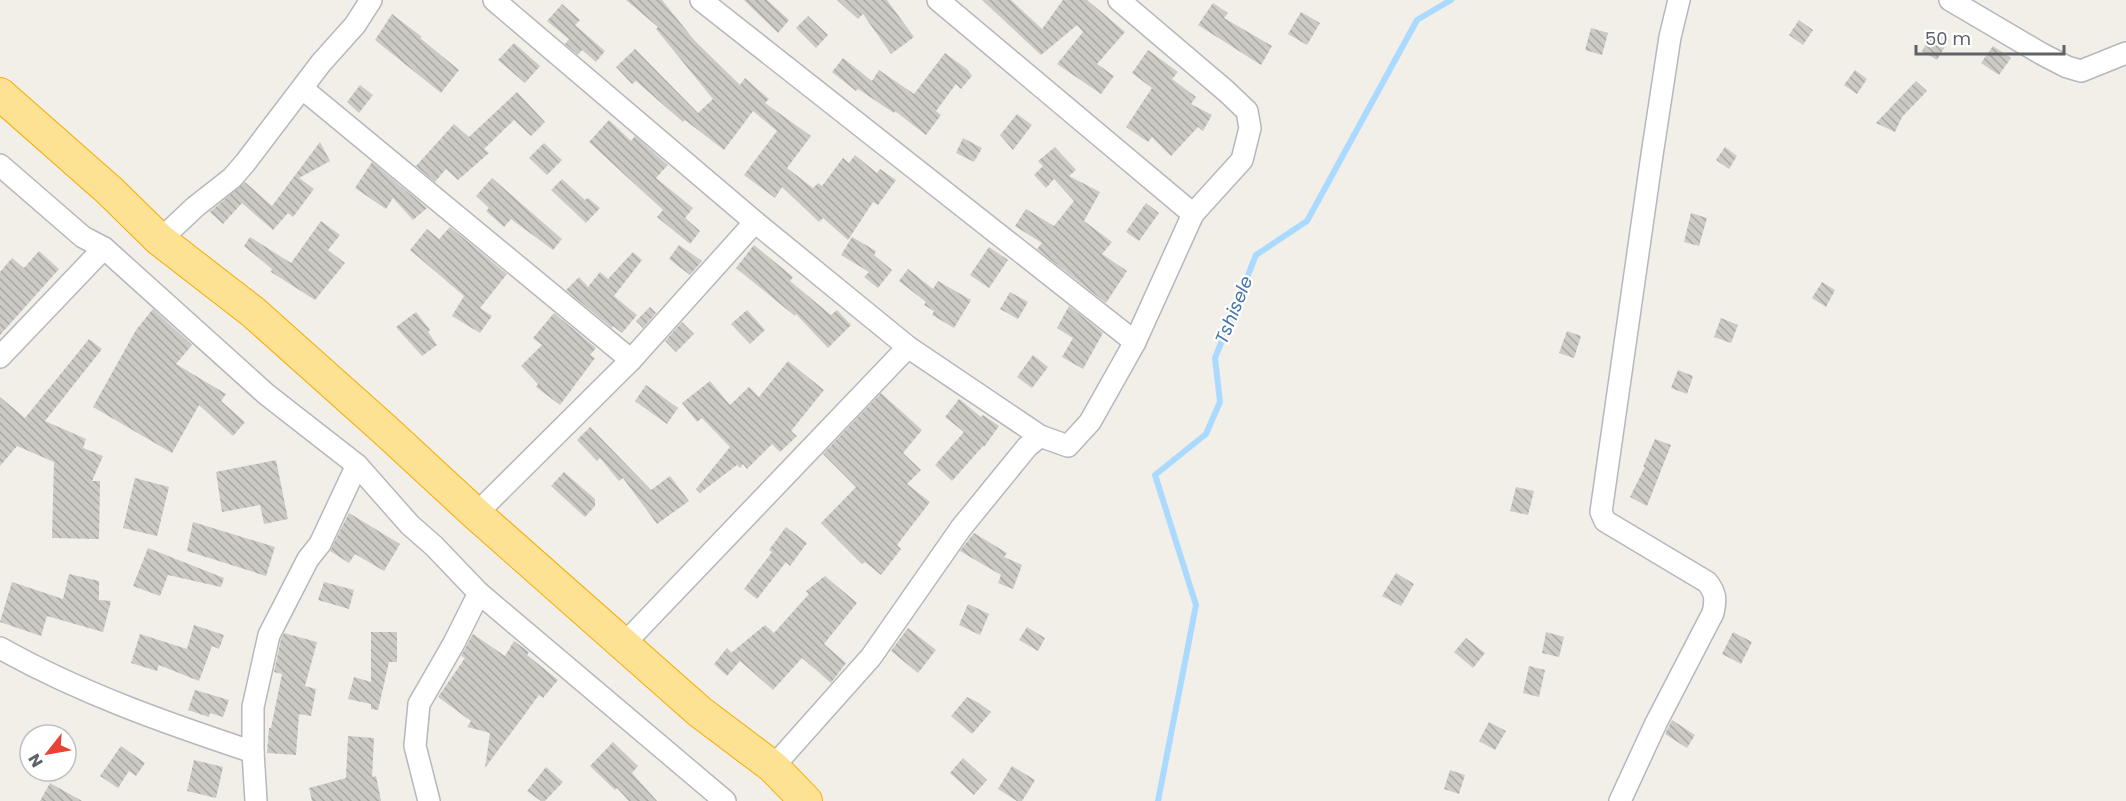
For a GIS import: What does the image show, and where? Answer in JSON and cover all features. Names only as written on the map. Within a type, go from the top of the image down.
[{"type":"highway","points":[[0,94],[110,191],[160,240],[253,312],[476,514],[700,712],[773,767],[806,801]]},
{"type":"street","points":[[160,240],[232,177],[303,89],[321,63],[355,25],[372,0]]},
{"type":"street","points":[[494,0],[755,222],[908,347],[1041,436],[1068,446],[1076,440],[1090,422],[1135,342],[1193,214],[1242,160],[1250,128],[1247,111],[1119,0]]},
{"type":"street","points":[[701,0],[1135,342]]},
{"type":"street","points":[[938,0],[1193,214]]},
{"type":"street","points":[[1620,801],[1656,723],[1713,613],[1715,601],[1715,591],[1707,582],[1605,521],[1601,512],[1652,155],[1670,37],[1679,0]]},
{"type":"street","points":[[1950,0],[2051,58],[2081,71],[2126,53]]},
{"type":"street","points":[[303,89],[632,360]]},
{"type":"street","points":[[0,165],[83,237],[104,248],[266,394],[357,465],[411,525],[479,593],[725,801]]},
{"type":"street","points":[[476,514],[632,360],[755,222]]},
{"type":"street","points":[[0,357],[104,248]]},
{"type":"street","points":[[624,644],[908,347]]},
{"type":"street","points":[[773,767],[871,657],[961,528],[1027,447],[1041,436]]},
{"type":"street","points":[[256,801],[253,707],[270,634],[308,559],[320,544],[357,465]]},
{"type":"street","points":[[429,801],[415,746],[419,704],[479,593]]},
{"type":"street","points":[[0,648],[40,671],[149,717],[253,752]]},
{"type":"building","points":[[626,0],[662,0],[695,41],[740,85],[745,78],[769,99],[765,103],[811,136],[787,168],[813,188],[818,183],[822,186],[843,158],[849,163],[855,155],[877,173],[880,169],[896,180],[878,205],[873,202],[848,240],[823,218],[819,222],[782,187],[775,198],[744,175],[777,131],[753,111],[724,150],[685,120],[683,122],[636,81],[632,84],[616,67],[635,49],[698,113],[713,99],[656,29],[658,27]]},
{"type":"building","points":[[744,0],[767,0],[789,20],[778,33]]},
{"type":"building","points":[[837,0],[887,0],[914,37],[891,54],[863,14],[858,19]]},
{"type":"building","points":[[982,0],[1011,0],[1042,29],[1063,0],[1087,0],[1125,32],[1097,64],[1114,76],[1101,94],[1057,64],[1083,32],[1077,25],[1041,55]]},
{"type":"building","points":[[1213,3],[1228,13],[1224,18],[1272,46],[1261,65],[1198,25]]},
{"type":"building","points":[[562,4],[580,20],[575,25],[605,51],[596,62],[582,50],[578,55],[565,44],[569,39],[547,21]]},
{"type":"building","points":[[1301,12],[1320,23],[1307,45],[1288,34]]},
{"type":"building","points":[[392,14],[459,70],[441,93],[375,40]]},
{"type":"building","points":[[808,16],[828,35],[816,48],[796,28]]},
{"type":"building","points":[[1799,20],[1813,30],[1803,45],[1789,35]]},
{"type":"building","points":[[1591,28],[1608,33],[1602,55],[1585,50]]},
{"type":"building","points":[[1934,31],[1949,40],[1937,60],[1922,51]]},
{"type":"building","points":[[514,43],[540,66],[525,83],[498,60]]},
{"type":"building","points":[[1993,46],[2011,58],[1999,75],[1981,63]]},
{"type":"building","points":[[1148,50],[1178,72],[1172,79],[1196,97],[1191,104],[1212,115],[1203,131],[1198,127],[1171,156],[1152,137],[1148,142],[1126,127],[1152,88],[1132,73]]},
{"type":"building","points":[[945,53],[968,70],[972,76],[961,89],[956,84],[936,111],[941,115],[926,135],[895,111],[894,113],[858,89],[856,91],[832,72],[843,58],[872,81],[879,70],[914,94]]},
{"type":"building","points":[[1855,70],[1867,79],[1857,94],[1844,85]]},
{"type":"building","points":[[1916,81],[1927,91],[1902,117],[1895,132],[1876,123]]},
{"type":"building","points":[[360,85],[373,95],[359,113],[347,102]]},
{"type":"building","points":[[517,92],[545,122],[531,136],[514,120],[484,149],[489,153],[458,180],[446,169],[435,182],[416,166],[454,124],[469,137]]},
{"type":"building","points":[[1017,114],[1032,125],[1013,150],[1000,135]]},
{"type":"building","points":[[609,120],[631,141],[635,136],[668,165],[656,178],[693,208],[685,218],[700,231],[690,244],[657,217],[663,210],[589,142]]},
{"type":"building","points":[[963,138],[982,148],[974,162],[956,153]]},
{"type":"building","points":[[320,142],[330,161],[299,178],[314,189],[293,217],[288,213],[273,230],[242,203],[223,224],[210,212],[245,182],[272,206]]},
{"type":"building","points":[[544,143],[562,160],[547,175],[529,158]]},
{"type":"building","points":[[1055,147],[1076,170],[1069,176],[1100,192],[1084,221],[1112,242],[1102,254],[1127,271],[1106,303],[1037,249],[1042,243],[1015,226],[1026,209],[1054,226],[1074,201],[1054,179],[1046,188],[1034,175],[1043,166],[1038,161]]},
{"type":"building","points":[[1725,147],[1737,156],[1729,169],[1716,160]]},
{"type":"building","points":[[372,162],[427,208],[413,220],[393,198],[386,209],[355,188]]},
{"type":"building","points":[[492,178],[562,239],[553,250],[511,219],[504,227],[486,211],[489,208],[476,196]]},
{"type":"building","points":[[562,179],[585,200],[588,198],[600,208],[586,223],[551,190]]},
{"type":"building","points":[[1146,203],[1159,213],[1139,241],[1126,232]]},
{"type":"building","points":[[1691,213],[1707,218],[1699,246],[1684,242]]},
{"type":"building","points":[[321,221],[340,235],[328,250],[345,263],[315,300],[271,272],[272,269],[244,246],[250,237],[291,263]]},
{"type":"building","points":[[450,227],[507,274],[480,308],[492,316],[480,333],[452,316],[464,296],[410,250],[427,229],[439,239]]},
{"type":"building","points":[[852,237],[876,251],[874,255],[892,270],[878,288],[864,277],[869,272],[841,255]]},
{"type":"building","points":[[679,245],[702,261],[690,275],[669,259]]},
{"type":"building","points":[[754,245],[793,277],[790,281],[831,315],[837,310],[851,325],[828,348],[796,314],[795,316],[736,268]]},
{"type":"building","points":[[989,247],[1008,260],[989,288],[970,275]]},
{"type":"building","points":[[39,251],[59,269],[0,335],[0,272],[12,258],[24,268]]},
{"type":"building","points":[[633,252],[642,260],[614,296],[637,315],[622,333],[613,326],[612,328],[566,290],[579,277],[588,287],[600,272],[608,279]]},
{"type":"building","points":[[908,269],[933,289],[938,281],[971,300],[954,328],[932,315],[934,311],[924,305],[926,302],[899,281]]},
{"type":"building","points":[[1822,282],[1835,290],[1826,307],[1812,298]]},
{"type":"building","points":[[1010,292],[1028,302],[1018,319],[1000,309]]},
{"type":"building","points":[[1069,306],[1103,333],[1083,369],[1062,357],[1073,338],[1057,328]]},
{"type":"building","points":[[650,307],[656,313],[643,328],[636,321]]},
{"type":"building","points":[[153,309],[192,345],[176,364],[226,394],[221,401],[245,422],[233,436],[199,405],[172,453],[93,407],[136,330]]},
{"type":"building","points":[[747,310],[765,330],[750,344],[731,324]]},
{"type":"building","points":[[416,312],[430,330],[428,332],[437,345],[422,356],[396,327]]},
{"type":"building","points":[[554,313],[596,348],[590,355],[595,358],[560,405],[536,387],[538,384],[521,366],[542,345],[533,338]]},
{"type":"building","points":[[1721,318],[1738,325],[1731,343],[1714,337]]},
{"type":"building","points":[[682,322],[694,334],[676,352],[665,341]]},
{"type":"building","points":[[1567,331],[1581,336],[1574,358],[1559,353]]},
{"type":"building","points":[[89,339],[102,349],[45,421],[86,439],[83,448],[103,456],[92,481],[100,481],[99,539],[52,538],[54,462],[17,446],[0,466],[0,397],[25,418]]},
{"type":"building","points":[[1033,355],[1048,367],[1032,388],[1017,377]]},
{"type":"building","points":[[788,361],[824,390],[791,431],[797,436],[780,452],[772,444],[747,469],[743,464],[740,468],[737,465],[700,493],[696,489],[730,447],[702,418],[697,422],[682,403],[710,381],[730,405],[749,387],[759,397]]},
{"type":"building","points":[[1678,370],[1693,376],[1687,394],[1671,388]]},
{"type":"building","points":[[646,385],[678,408],[667,424],[635,401]]},
{"type":"building","points":[[881,393],[922,430],[903,453],[921,470],[907,484],[930,502],[897,545],[901,549],[881,575],[865,562],[862,564],[821,523],[856,487],[823,454]]},
{"type":"building","points":[[959,399],[981,417],[983,415],[999,426],[984,447],[952,481],[935,465],[964,432],[945,417]]},
{"type":"building","points":[[590,427],[651,490],[670,476],[689,501],[657,524],[623,478],[619,481],[600,458],[597,461],[577,440]]},
{"type":"building","points":[[1655,439],[1671,445],[1647,506],[1630,497],[1645,467],[1643,467]]},
{"type":"building","points":[[276,460],[288,519],[264,524],[260,505],[222,512],[216,472]]},
{"type":"building","points":[[564,472],[595,499],[595,506],[585,517],[551,486]]},
{"type":"building","points":[[135,478],[169,487],[157,536],[123,528]]},
{"type":"building","points":[[1516,487],[1534,491],[1528,515],[1510,511]]},
{"type":"building","points":[[349,513],[400,544],[384,571],[355,554],[349,563],[330,551]]},
{"type":"building","points":[[193,522],[275,547],[266,576],[187,551]]},
{"type":"building","points":[[786,527],[807,543],[790,566],[786,562],[757,599],[744,589],[772,552],[769,550]]},
{"type":"building","points":[[974,533],[1007,553],[1004,557],[1022,565],[1013,589],[998,583],[1001,575],[960,551]]},
{"type":"building","points":[[148,548],[224,578],[221,587],[168,575],[160,596],[133,586]]},
{"type":"building","points":[[1396,573],[1414,584],[1401,606],[1382,596]]},
{"type":"building","points":[[69,574],[99,581],[99,600],[111,601],[103,632],[47,616],[41,636],[0,622],[12,582],[63,599]]},
{"type":"building","points":[[825,576],[857,603],[824,644],[846,663],[831,683],[802,658],[773,690],[731,653],[765,625],[774,633],[809,594],[806,591]]},
{"type":"building","points":[[324,582],[354,590],[349,609],[318,600]]},
{"type":"building","points":[[968,604],[989,614],[980,635],[959,625]]},
{"type":"building","points":[[194,625],[224,635],[219,649],[212,646],[199,681],[159,665],[157,671],[131,663],[140,634],[187,649]]},
{"type":"building","points":[[1027,627],[1045,638],[1038,651],[1019,640]]},
{"type":"building","points":[[908,628],[936,650],[918,673],[891,651]]},
{"type":"building","points":[[371,632],[397,632],[397,662],[389,662],[378,710],[371,709],[371,704],[348,699],[354,677],[371,682]]},
{"type":"building","points":[[1546,632],[1564,637],[1559,657],[1542,653]]},
{"type":"building","points":[[1733,632],[1752,642],[1741,664],[1722,654]]},
{"type":"building","points":[[284,633],[317,642],[305,686],[316,689],[311,716],[299,714],[296,755],[267,753],[269,728],[271,728],[282,674],[274,672]]},
{"type":"building","points":[[473,634],[505,656],[514,641],[529,652],[527,655],[558,680],[543,698],[539,695],[485,768],[490,733],[467,727],[471,721],[438,697],[465,658],[461,656]]},
{"type":"building","points":[[1466,638],[1485,653],[1473,668],[1454,652]]},
{"type":"building","points":[[727,648],[740,661],[727,676],[714,664]]},
{"type":"building","points":[[1529,666],[1545,670],[1539,697],[1523,693]]},
{"type":"building","points":[[195,690],[229,700],[223,717],[210,713],[209,717],[188,710]]},
{"type":"building","points":[[967,697],[991,712],[972,734],[951,716]]},
{"type":"building","points":[[1672,720],[1695,735],[1687,748],[1665,734]]},
{"type":"building","points":[[1489,722],[1506,731],[1495,750],[1479,741]]},
{"type":"building","points":[[348,736],[374,738],[372,777],[376,776],[381,801],[312,801],[309,788],[346,778]]},
{"type":"building","points":[[613,742],[638,766],[632,773],[657,801],[629,801],[590,766]]},
{"type":"building","points":[[121,746],[145,763],[136,776],[129,771],[118,788],[100,776]]},
{"type":"building","points":[[963,758],[987,780],[974,795],[950,773]]},
{"type":"building","points":[[194,760],[223,767],[216,798],[187,791]]},
{"type":"building","points":[[1012,766],[1035,780],[1022,801],[1017,801],[998,789]]},
{"type":"building","points":[[546,767],[563,782],[545,801],[541,801],[527,791]]},
{"type":"building","points":[[1450,770],[1465,775],[1459,794],[1444,789]]},
{"type":"building","points":[[50,783],[82,801],[40,801]]},
{"type":"waterway","name":"Tshisele","points":[[1158,801],[1196,605],[1155,475],[1206,434],[1220,402],[1215,358],[1256,255],[1307,221],[1417,20],[1451,0]]}]
